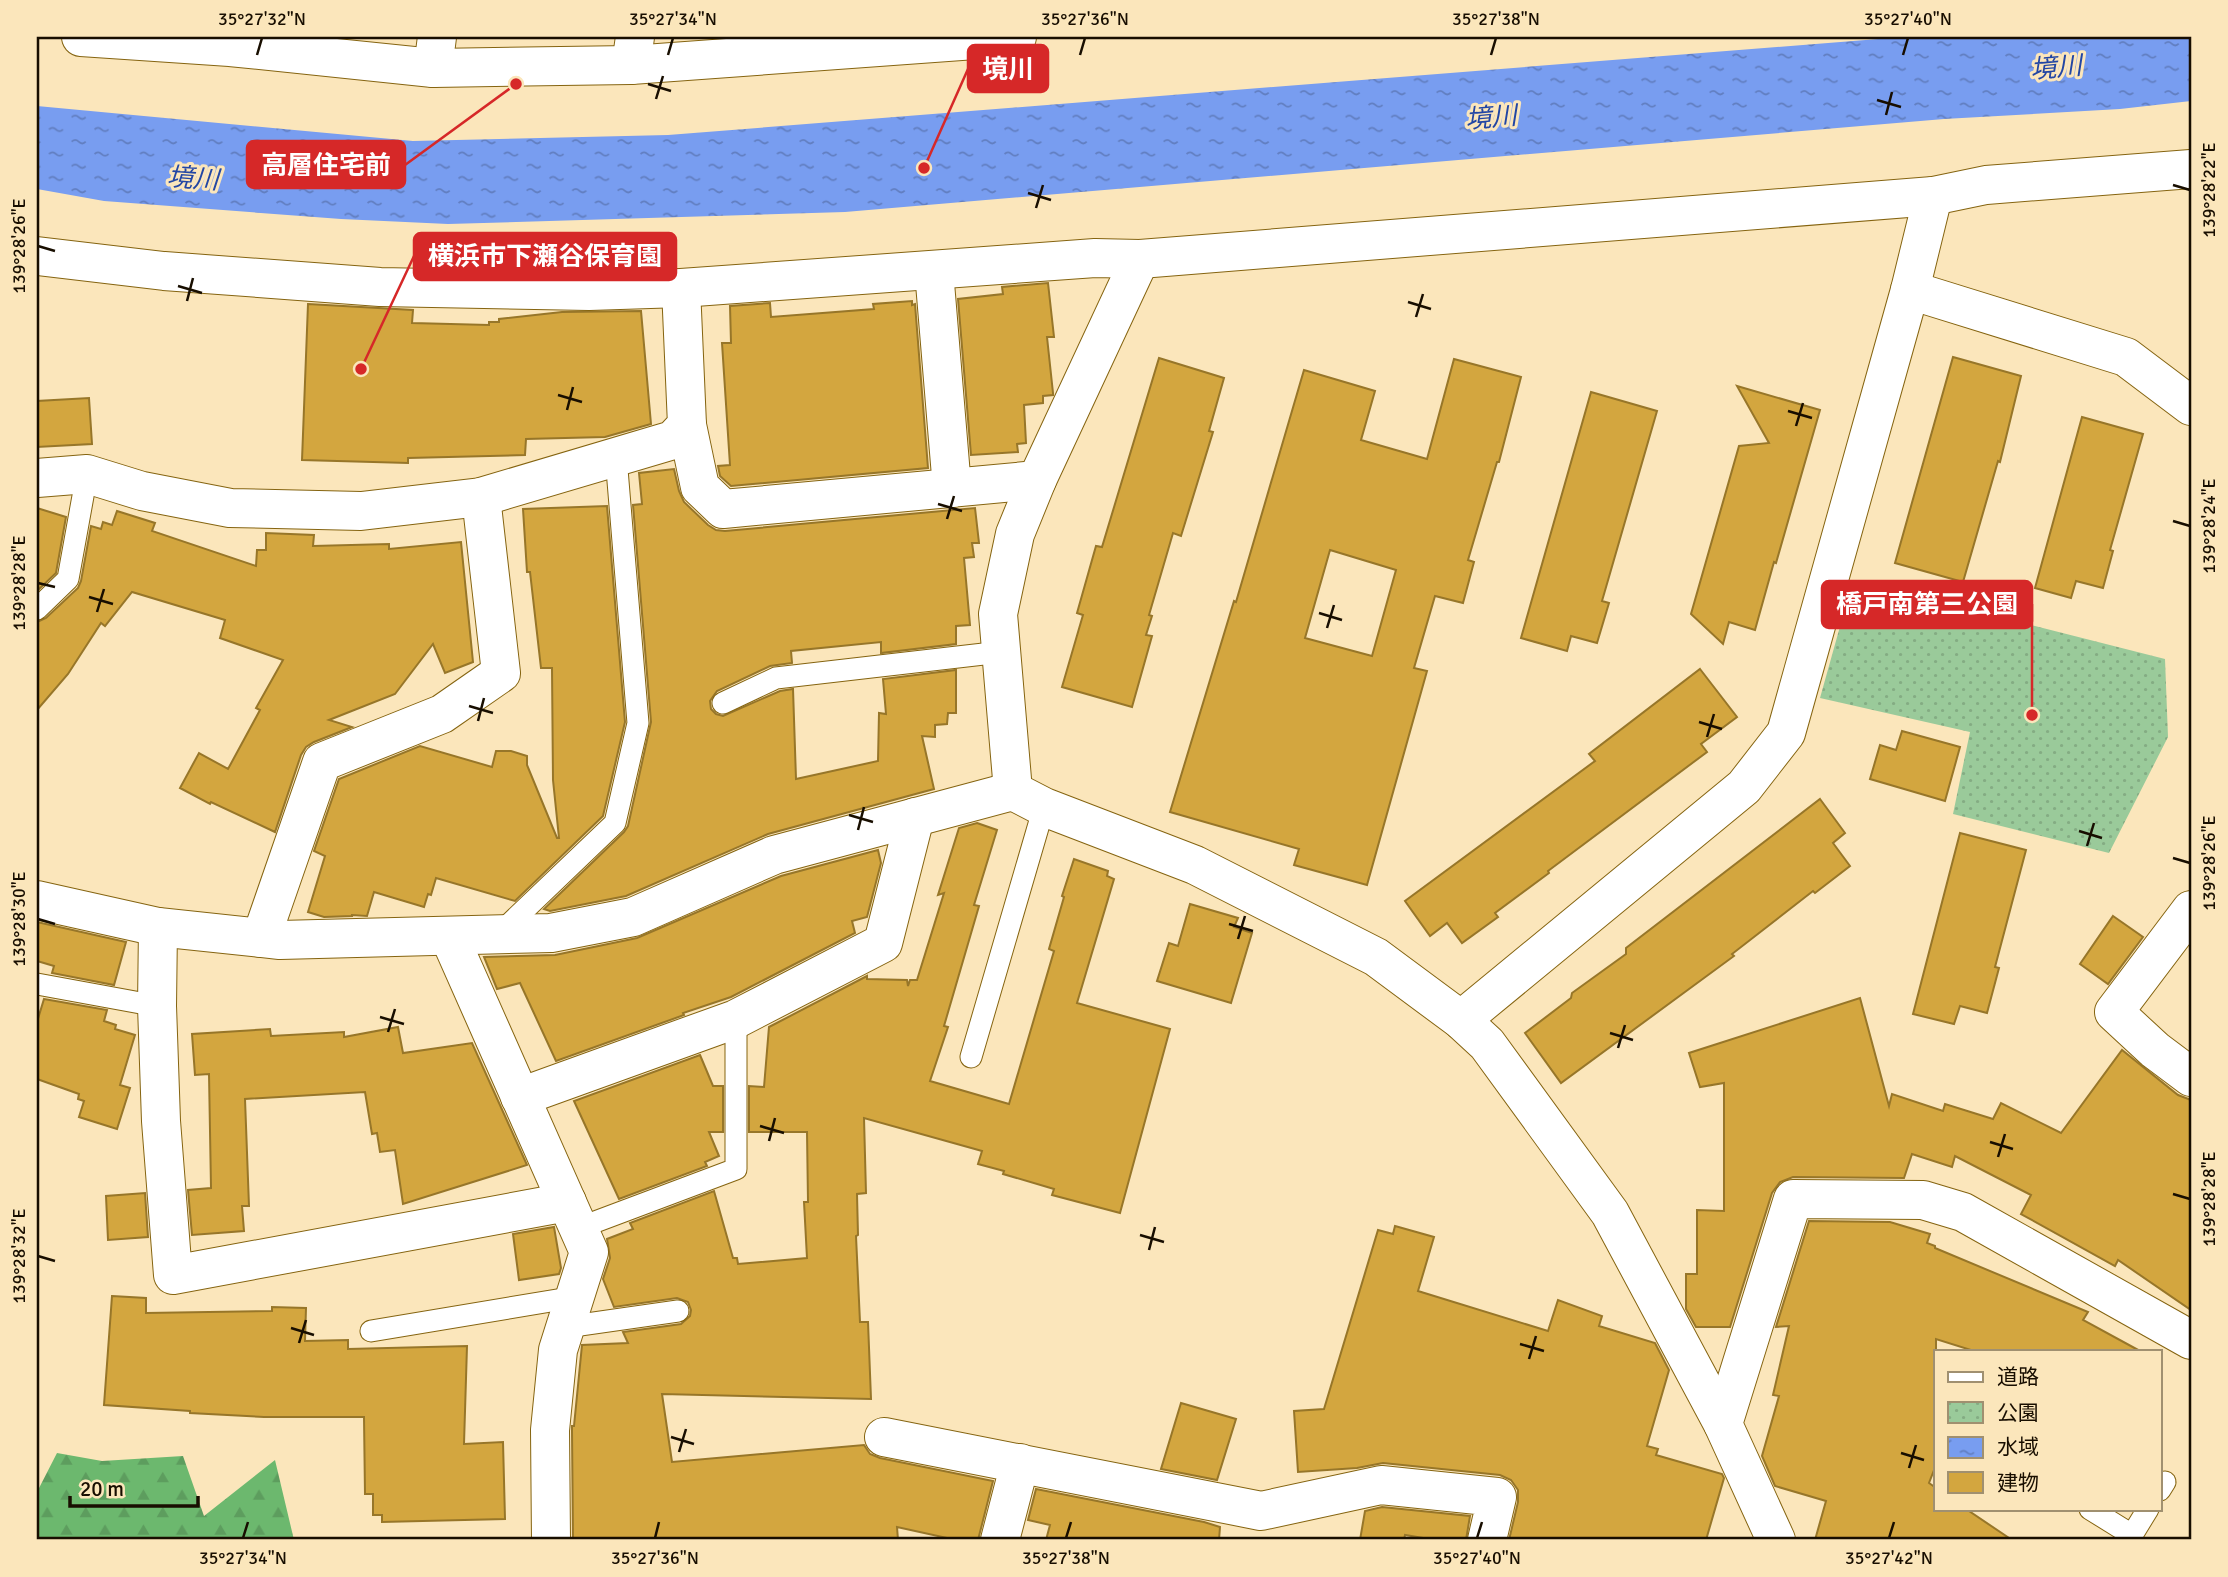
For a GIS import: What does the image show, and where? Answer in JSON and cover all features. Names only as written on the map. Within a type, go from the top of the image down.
[{"type":"street","points":[[81,37],[435,52],[633,51],[1017,37]]},
{"type":"street","points":[[37,256],[164,271],[380,287],[589,291],[681,288],[1095,258],[1140,260],[1934,196],[1986,185],[2191,169]]},
{"type":"street","points":[[1461,1020],[1744,787],[1786,733],[1934,196]]},
{"type":"street","points":[[1028,799],[1001,652],[998,614],[1015,534],[1037,480],[1140,260]]},
{"type":"street","points":[[934,271],[952,488]]},
{"type":"street","points":[[681,288],[687,425],[700,486],[723,509],[1037,480]]},
{"type":"street","points":[[1910,289],[2126,357],[2191,406]]},
{"type":"street","points":[[37,478],[87,474],[142,491],[230,508],[361,511],[481,497],[673,440],[687,425]]},
{"type":"street","points":[[261,938],[322,762],[442,714],[501,673],[481,497]]},
{"type":"street","points":[[37,900],[158,927],[280,940],[551,933],[633,918],[774,855],[915,817],[1028,799],[1195,865],[1376,957],[1461,1020],[1487,1044],[1610,1213],[1723,1424],[1776,1540]]},
{"type":"street","points":[[520,1097],[736,1019],[883,943],[915,817]]},
{"type":"street","points":[[2191,910],[2114,1012],[2155,1050],[2191,1077]]},
{"type":"street","points":[[158,927],[157,1006],[161,1121],[173,1275],[573,1215]]},
{"type":"street","points":[[449,936],[589,1252],[558,1350],[550,1430],[551,1540]]},
{"type":"street","points":[[1723,1424],[1793,1199],[1923,1200],[1963,1212],[2191,1340]]},
{"type":"street","points":[[884,1437],[1020,1463],[1266,1526],[1381,1485],[1497,1497],[1487,1540]]},
{"type":"street","points":[[1000,1540],[1020,1463]]},
{"type":"lane","points":[[499,934],[615,823],[638,723],[616,457]]},
{"type":"lane","points":[[37,609],[68,579],[87,474]]},
{"type":"lane","points":[[723,703],[776,678],[1001,652]]},
{"type":"lane","points":[[971,1057],[1028,799]]},
{"type":"lane","points":[[37,984],[157,1006]]},
{"type":"lane","points":[[573,1215],[736,1169],[736,1019]]},
{"type":"lane","points":[[371,1331],[570,1312],[678,1311]]},
{"type":"lane","points":[[2091,1510],[2131,1538],[2147,1510]]},
{"type":"green space","points":[[1853,580],[2165,659],[2168,737],[2109,853],[1953,814],[1970,732],[1820,698]]},
{"type":"green space","points":[[57,1453],[102,1461],[183,1456],[204,1516],[275,1460],[294,1540],[37,1540],[37,1492]]},
{"type":"water","points":[[1903,37],[2191,37],[2191,101],[2120,109],[1944,119],[845,212],[448,224],[341,219],[104,201],[37,189],[37,106],[413,141],[668,135]]},
{"type":"building","points":[[1048,283],[1054,337],[1047,337],[1053,395],[1043,396],[1043,403],[1024,405],[1026,443],[1017,444],[1018,452],[971,455],[958,299],[1003,294],[1002,287]]},
{"type":"building","points":[[912,301],[912,305],[915,304],[928,468],[731,486],[720,476],[718,466],[730,465],[722,343],[731,343],[730,306],[770,303],[771,317],[874,309],[873,304]]},
{"type":"building","points":[[308,304],[413,310],[412,323],[489,325],[489,322],[499,322],[499,319],[562,312],[641,311],[651,424],[605,437],[526,439],[525,455],[408,458],[408,463],[302,460]]},
{"type":"building","points":[[1953,357],[2021,376],[2000,462],[1998,461],[1963,582],[1895,563]]},
{"type":"building","points":[[1159,358],[1224,378],[1209,431],[1213,432],[1181,536],[1173,533],[1149,615],[1152,616],[1146,635],[1152,636],[1132,707],[1062,687],[1083,615],[1077,613],[1096,546],[1102,547]]},
{"type":"building","points":[[1454,359],[1521,377],[1499,462],[1468,560],[1474,562],[1463,603],[1435,596],[1414,668],[1427,671],[1367,885],[1294,865],[1299,849],[1170,812],[1234,601],[1236,602],[1304,370],[1375,391],[1361,440],[1427,459]],"holes":[[[1330,550],[1396,570],[1372,656],[1305,638]]]},
{"type":"building","points":[[1737,386],[1820,410],[1755,630],[1729,622],[1723,644],[1691,614],[1739,446],[1769,443]]},
{"type":"building","points":[[1591,392],[1657,411],[1602,601],[1609,603],[1597,643],[1571,636],[1567,651],[1521,638]]},
{"type":"building","points":[[89,398],[92,444],[37,447],[37,401]]},
{"type":"building","points":[[2082,417],[2143,434],[2110,550],[2113,551],[2103,588],[2076,581],[2071,598],[2035,588]]},
{"type":"building","points":[[674,469],[684,502],[716,530],[975,508],[979,543],[972,543],[974,557],[964,558],[970,625],[956,626],[956,644],[881,653],[881,642],[791,651],[792,663],[770,666],[717,691],[710,701],[711,709],[723,716],[780,691],[793,689],[796,779],[878,761],[879,713],[886,714],[883,679],[956,670],[956,713],[948,713],[947,724],[935,725],[935,737],[922,736],[934,789],[768,834],[626,896],[550,911],[544,909],[628,826],[651,722],[633,505],[642,504],[639,473]]},
{"type":"building","points":[[607,506],[625,722],[603,816],[515,901],[436,878],[424,907],[374,892],[367,916],[324,917],[308,912],[325,856],[314,851],[339,779],[420,746],[492,767],[496,751],[511,751],[527,756],[527,765],[559,838],[553,780],[552,668],[541,668],[530,572],[527,572],[523,509]]},
{"type":"building","points":[[37,508],[66,517],[56,573],[37,591]]},
{"type":"building","points":[[117,511],[155,523],[152,531],[256,566],[257,550],[266,550],[266,533],[314,535],[313,546],[389,544],[389,549],[461,542],[473,662],[445,673],[433,644],[395,694],[329,720],[352,727],[306,747],[275,832],[180,788],[199,753],[228,769],[260,710],[256,708],[283,660],[220,638],[225,620],[132,592],[105,626],[101,623],[68,674],[37,710],[37,622],[46,618],[78,588],[91,526],[101,529],[103,522],[112,525]]},
{"type":"building","points":[[1700,669],[1737,717],[1701,744],[1707,752],[1548,871],[1549,873],[1495,913],[1498,917],[1462,943],[1447,923],[1430,936],[1405,901],[1595,761],[1589,754]]},
{"type":"building","points":[[1902,731],[1960,747],[1945,801],[1870,779],[1880,745],[1896,750]]},
{"type":"building","points":[[1820,799],[1845,833],[1833,843],[1850,866],[1815,893],[1813,891],[1732,954],[1734,956],[1561,1083],[1525,1033],[1571,998],[1572,993],[1626,954],[1626,948]]},
{"type":"building","points":[[977,823],[997,830],[974,905],[979,906],[944,1026],[948,1027],[930,1081],[1009,1104],[1054,951],[1049,949],[1074,859],[1108,871],[1107,876],[1114,879],[1077,1003],[1170,1029],[1120,1213],[1052,1195],[1054,1189],[978,1164],[982,1151],[864,1118],[866,1193],[857,1194],[856,1236],[860,1322],[868,1322],[871,1399],[662,1394],[672,1462],[864,1445],[870,1454],[880,1458],[993,1481],[978,1540],[956,1540],[897,1527],[898,1540],[573,1540],[572,1426],[582,1345],[628,1343],[623,1332],[681,1324],[690,1316],[691,1310],[688,1302],[677,1298],[614,1307],[603,1279],[610,1258],[607,1239],[633,1229],[630,1223],[714,1191],[733,1258],[737,1258],[738,1264],[807,1258],[804,1202],[808,1202],[807,1132],[749,1132],[749,1086],[764,1087],[769,1027],[867,976],[867,979],[907,980],[908,986],[910,980],[917,980],[944,893],[938,895],[959,828]]},
{"type":"building","points":[[1960,833],[2026,850],[1995,967],[1999,968],[1987,1013],[1960,1006],[1954,1024],[1913,1014]]},
{"type":"building","points":[[878,850],[881,863],[867,917],[852,921],[855,933],[731,997],[556,1061],[520,983],[497,989],[484,957],[555,955],[637,938],[781,876]]},
{"type":"building","points":[[1190,904],[1238,918],[1234,927],[1252,933],[1231,1003],[1157,981],[1169,943],[1178,946]]},
{"type":"building","points":[[2113,916],[2143,937],[2108,984],[2080,964]]},
{"type":"building","points":[[37,922],[126,942],[114,985],[52,973],[54,966],[37,961]]},
{"type":"building","points":[[1860,998],[1889,1106],[1892,1094],[1943,1111],[1945,1104],[1993,1119],[2001,1103],[2061,1133],[2122,1050],[2178,1095],[2191,1100],[2191,1310],[2118,1260],[2115,1266],[2021,1214],[2031,1195],[1955,1156],[1952,1167],[1912,1154],[1904,1178],[1793,1177],[1780,1182],[1772,1193],[1730,1327],[1696,1327],[1686,1309],[1686,1274],[1697,1274],[1697,1210],[1724,1211],[1724,1083],[1700,1087],[1689,1053]]},
{"type":"building","points":[[44,999],[107,1010],[104,1021],[116,1025],[115,1029],[135,1035],[120,1085],[130,1088],[117,1129],[79,1117],[84,1101],[78,1099],[79,1094],[37,1079],[37,1022]]},
{"type":"building","points":[[398,1027],[403,1053],[472,1043],[527,1165],[403,1204],[395,1150],[380,1152],[377,1133],[372,1134],[365,1092],[245,1099],[249,1206],[242,1206],[244,1231],[192,1235],[188,1190],[211,1188],[209,1074],[195,1075],[192,1034],[270,1029],[271,1036],[344,1032],[344,1037]]},
{"type":"building","points":[[700,1055],[713,1086],[723,1086],[723,1132],[709,1132],[719,1156],[705,1162],[707,1166],[619,1199],[574,1101]]},
{"type":"building","points":[[145,1193],[148,1237],[108,1240],[106,1196]]},
{"type":"building","points":[[1809,1221],[1890,1222],[1930,1234],[1927,1243],[1935,1248],[2088,1312],[2083,1320],[2138,1350],[1971,1350],[1936,1339],[1934,1470],[1929,1483],[1934,1487],[1934,1510],[1967,1510],[2012,1540],[1815,1540],[1826,1501],[1775,1486],[1762,1456],[1779,1396],[1773,1395],[1789,1326],[1776,1327]]},
{"type":"building","points":[[1395,1226],[1434,1237],[1418,1291],[1548,1331],[1558,1300],[1602,1316],[1599,1326],[1655,1343],[1669,1370],[1647,1446],[1658,1449],[1656,1455],[1722,1474],[1724,1478],[1706,1540],[1509,1540],[1518,1502],[1518,1490],[1511,1480],[1500,1475],[1383,1463],[1357,1468],[1298,1472],[1294,1411],[1324,1409],[1378,1230],[1393,1234]]},
{"type":"building","points":[[554,1227],[561,1268],[559,1274],[519,1280],[513,1234]]},
{"type":"building","points":[[112,1296],[146,1298],[146,1313],[306,1308],[305,1341],[348,1340],[348,1349],[467,1346],[464,1444],[503,1442],[505,1519],[382,1522],[382,1515],[373,1515],[373,1494],[365,1494],[364,1417],[264,1417],[104,1405]]},
{"type":"building","points":[[1181,1403],[1236,1419],[1217,1480],[1161,1469]]},
{"type":"building","points":[[1036,1489],[1204,1522],[1220,1527],[1219,1540],[1046,1540],[1050,1525],[1028,1520]]},
{"type":"building","points":[[1382,1507],[1470,1516],[1466,1540],[1435,1540],[1405,1535],[1404,1540],[1360,1540],[1365,1511]]},
{"type":"place","name":"高層住宅前","points":[[516,84]]},
{"type":"place","name":"境川","points":[[924,168]]},
{"type":"place","name":"横浜市下瀬谷保育園","points":[[361,369]]},
{"type":"place","name":"橋戸南第三公園","points":[[2032,715]]}]
